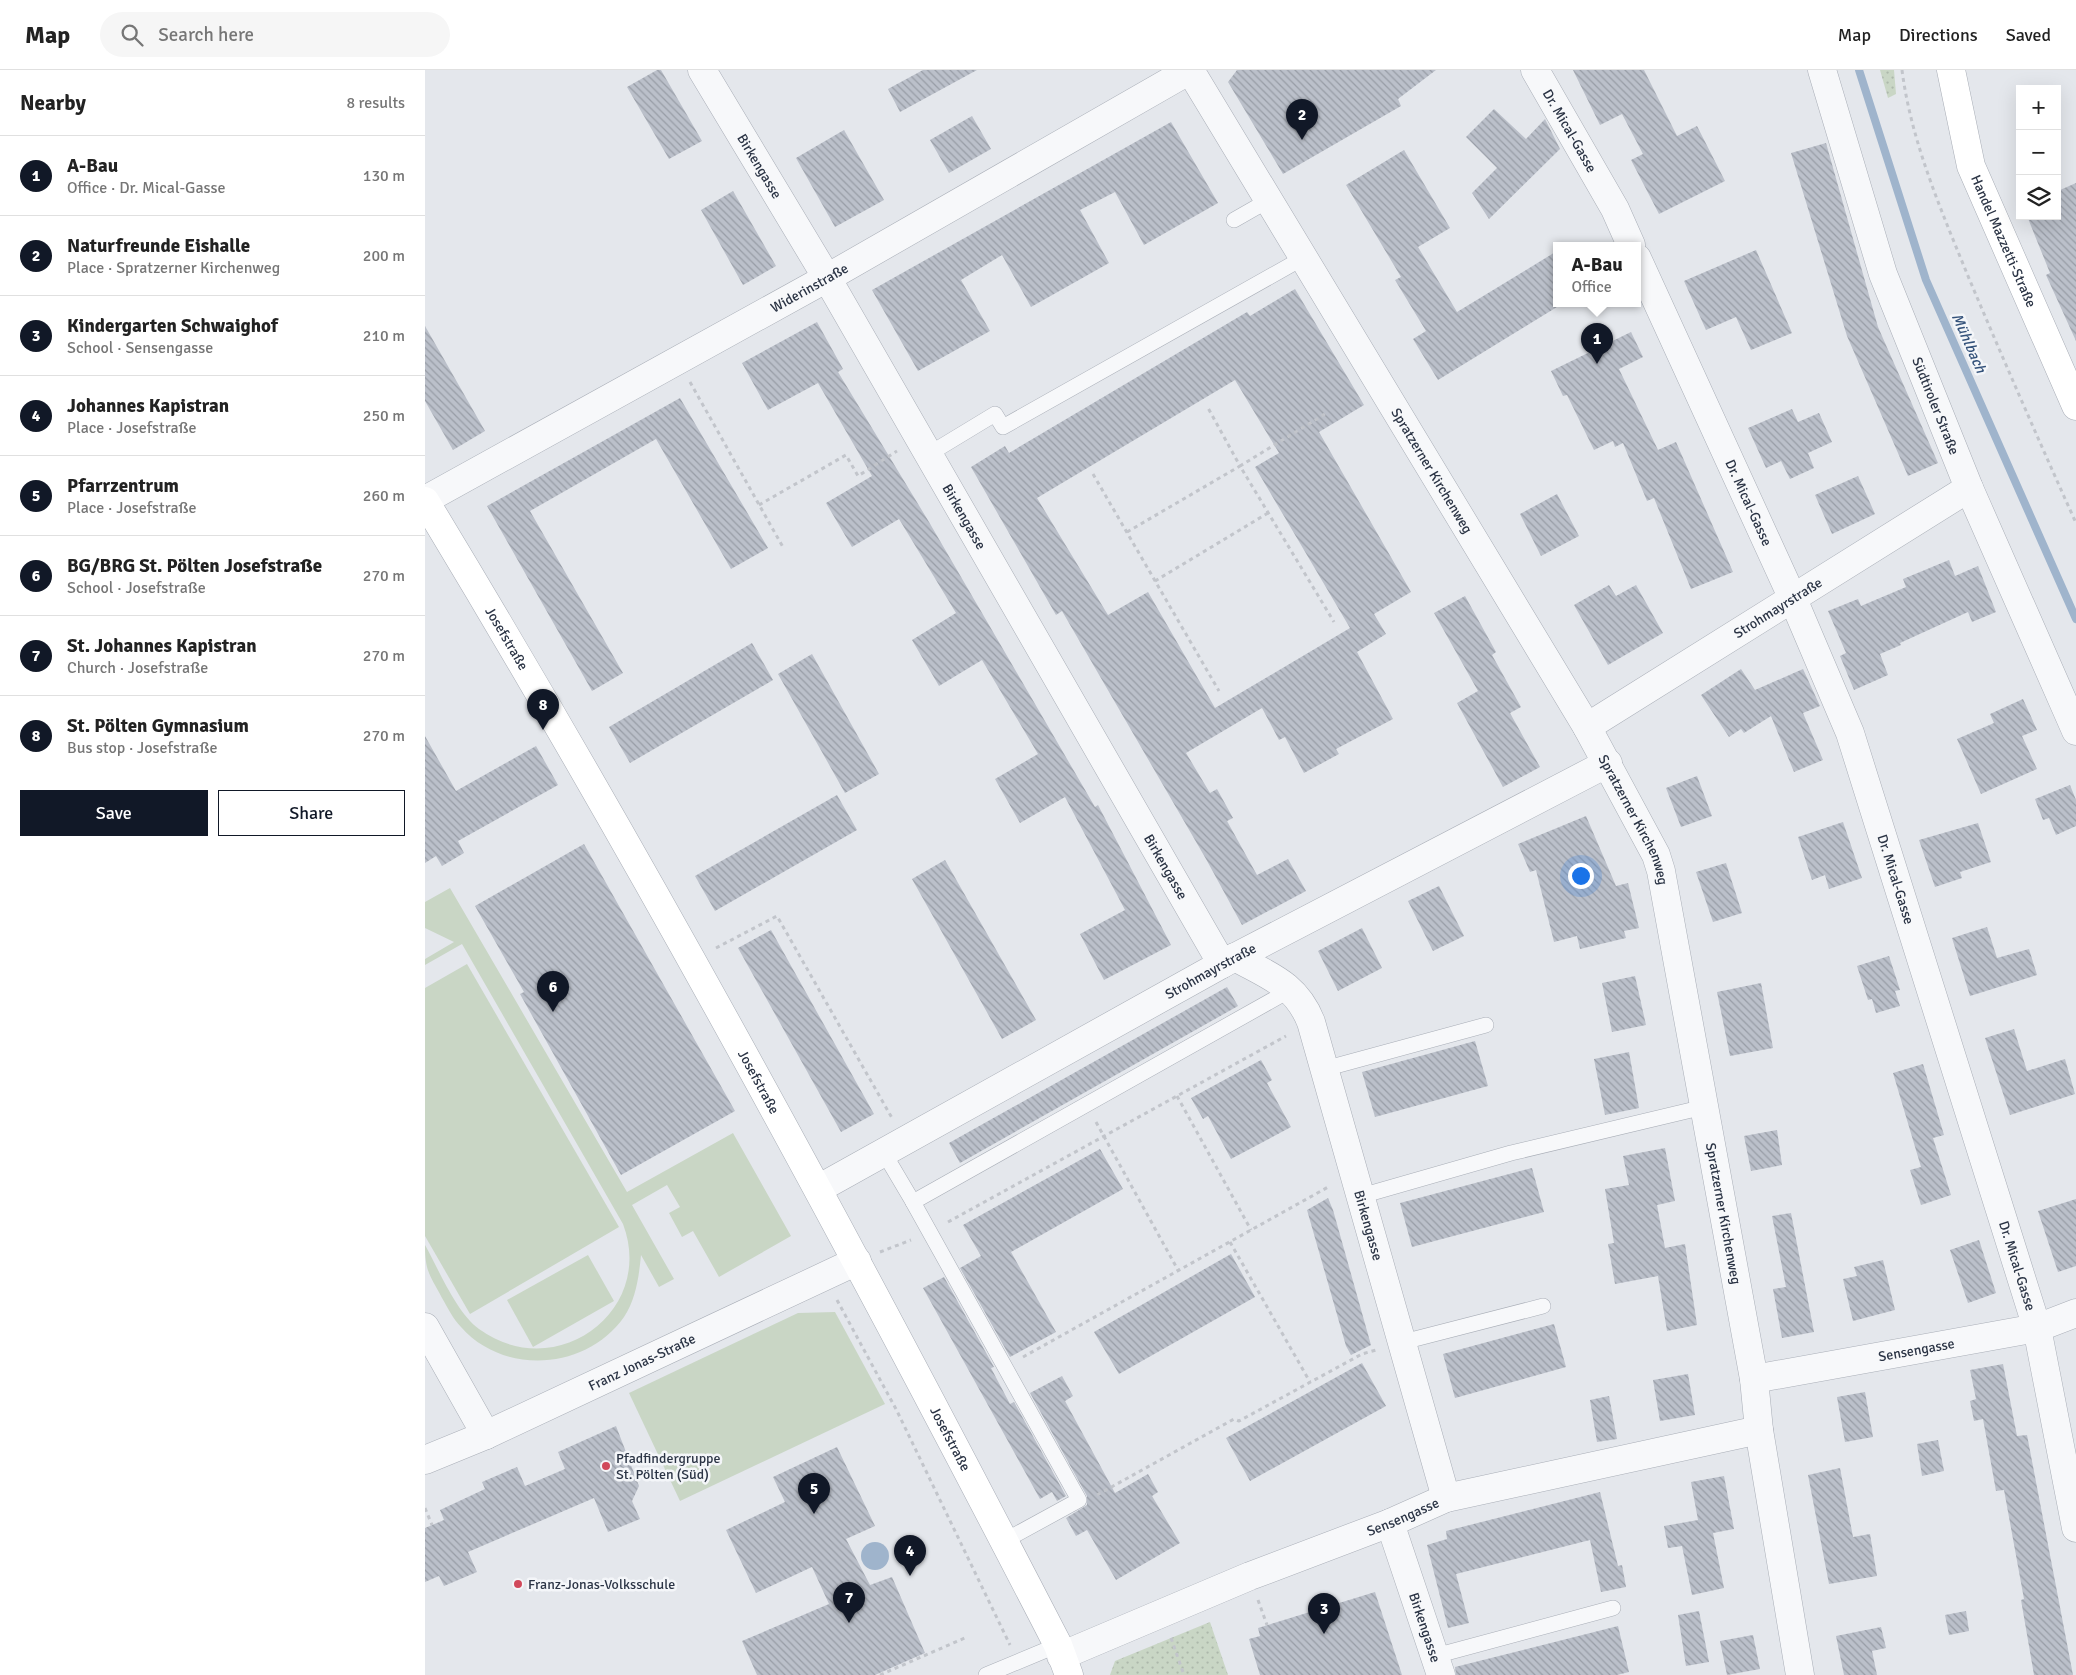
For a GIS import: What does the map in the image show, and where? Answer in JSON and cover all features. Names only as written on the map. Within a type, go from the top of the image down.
[{"type":"street","name":"Birkengasse","points":[[702,70],[827,278],[924,446],[1229,960],[1292,990],[1306,1008],[1358,1184],[1446,1498]]},
{"type":"street","name":"Widerinstraße","points":[[425,501],[827,278],[1190,70]]},
{"type":"street","name":"Spratzerner Kirchenweg","points":[[1190,70],[1587,727],[1608,763],[1659,864],[1754,1379],[1759,1430],[1800,1675]]},
{"type":"street","name":"Dr. Mical-Gasse","points":[[1535,70],[1615,209],[1630,242]]},
{"type":"street","name":"Südtiroler Straße","points":[[1822,70],[1883,274],[1969,488],[2076,730]]},
{"type":"street","name":"Handel Mazzetti-Straße","points":[[1951,70],[1971,166],[2076,406]]},
{"type":"street","name":"Dr. Mical-Gasse","points":[[1641,267],[1793,598],[1850,733],[2037,1328],[2076,1528]]},
{"type":"street","name":"Strohmayrstraße","points":[[1587,727],[1969,488]]},
{"type":"street","name":"Josefstraße","points":[[425,501],[553,716],[818,1189],[1004,1541],[1063,1659]]},
{"type":"street","name":"Strohmayrstraße","points":[[818,1189],[1229,960],[1608,763]]},
{"type":"street","name":"Franz Jonas-Straße","points":[[425,1460],[486,1435],[857,1261]]},
{"type":"street","name":"Sensengasse","points":[[1754,1379],[2037,1328],[2076,1313]]},
{"type":"street","points":[[425,1326],[486,1435]]},
{"type":"street","name":"Sensengasse","points":[[1063,1659],[1162,1612],[1250,1576],[1390,1523],[1446,1498],[1759,1430]]},
{"type":"street","name":"Birkengasse","points":[[1390,1523],[1438,1666]]},
{"type":"lane","points":[[1234,220],[1269,200]]},
{"type":"lane","points":[[924,446],[995,414],[1003,428],[1303,258]]},
{"type":"lane","points":[[913,1202],[1292,990]]},
{"type":"lane","points":[[1324,1069],[1486,1025]]},
{"type":"lane","points":[[1358,1184],[1511,1152],[1704,1107]]},
{"type":"lane","points":[[894,1147],[913,1202],[1079,1500],[1004,1541]]},
{"type":"lane","points":[[1403,1342],[1543,1306]]},
{"type":"lane","points":[[1438,1666],[1613,1608]]},
{"type":"lane","points":[[986,1675],[1017,1662],[1063,1659]]},
{"type":"path","points":[[1902,70],[1906,99],[1937,200],[1998,347],[2076,523]]},
{"type":"path","points":[[677,360],[784,549]]},
{"type":"path","points":[[1207,406],[1240,466],[1333,622]]},
{"type":"path","points":[[1127,532],[1325,414]]},
{"type":"path","points":[[759,505],[846,455],[858,476],[924,446]]},
{"type":"path","points":[[1093,474],[1219,691]]},
{"type":"path","points":[[1155,581],[1268,513]]},
{"type":"path","points":[[691,961],[777,916],[894,1147]]},
{"type":"path","points":[[857,1261],[930,1232],[1311,1022]]},
{"type":"path","points":[[1177,1096],[1251,1230]]},
{"type":"path","points":[[1087,1104],[1178,1270]]},
{"type":"path","points":[[1005,1367],[1251,1230],[1358,1184]]},
{"type":"path","points":[[1230,1242],[1310,1382]]},
{"type":"path","points":[[825,1277],[897,1411],[1000,1620],[1017,1662]]},
{"type":"path","points":[[1079,1500],[1085,1502],[1233,1419],[1239,1421],[1361,1354],[1403,1342]]},
{"type":"path","points":[[425,1508],[432,1525]]},
{"type":"path","points":[[1162,1612],[1184,1675]]},
{"type":"path","points":[[880,1675],[967,1636]]},
{"type":"green space","points":[[1880,70],[1894,70],[1896,94],[1888,98]]},
{"type":"green space","points":[[450,888],[627,1192],[733,1133],[791,1236],[719,1277],[693,1231],[682,1237],[669,1213],[680,1207],[667,1185],[632,1205],[674,1279],[659,1287],[641,1255],[638,1279],[631,1303],[624,1317],[608,1335],[589,1348],[568,1356],[545,1360],[522,1359],[499,1354],[479,1343],[461,1327],[455,1320],[429,1273],[425,1245],[455,1302],[471,1322],[479,1329],[509,1344],[539,1348],[567,1343],[592,1330],[612,1310],[625,1285],[629,1256],[623,1224],[462,944],[425,965],[425,959],[454,942],[425,928],[425,902]]},
{"type":"green space","points":[[467,964],[619,1227],[470,1314],[425,1236],[425,988]]},
{"type":"green space","points":[[588,1255],[614,1301],[533,1347],[507,1300]]},
{"type":"green space","points":[[835,1312],[885,1404],[680,1501],[629,1393],[798,1313]]},
{"type":"green space","points":[[1210,1622],[1228,1675],[1110,1675],[1115,1661]]},
{"type":"water","points":[[875,1542],[885,1546],[889,1556],[885,1566],[875,1570],[865,1566],[861,1556],[865,1546]]},
{"type":"building","points":[[657,70],[661,70],[702,141],[669,159],[627,87]]},
{"type":"building","points":[[923,70],[977,70],[900,112],[888,89]]},
{"type":"building","points":[[1237,70],[1436,70],[1398,99],[1401,106],[1283,174],[1228,82]]},
{"type":"building","points":[[1573,70],[1644,70],[1677,136],[1697,126],[1725,181],[1659,214],[1631,160],[1643,154],[1622,114],[1600,125]]},
{"type":"building","points":[[1494,109],[1526,139],[1545,119],[1560,149],[1489,219],[1472,193],[1497,168],[1466,137]]},
{"type":"building","points":[[972,116],[991,149],[949,173],[930,140]]},
{"type":"building","points":[[1171,122],[1218,203],[1144,245],[1115,192],[1080,210],[1109,263],[1031,307],[1002,255],[961,280],[990,331],[918,371],[872,290]]},
{"type":"building","points":[[844,130],[884,200],[835,227],[796,158]]},
{"type":"building","points":[[1826,143],[1878,327],[1938,463],[1908,476],[1847,336],[1791,153]]},
{"type":"building","points":[[1404,150],[1450,228],[1418,247],[1457,312],[1553,253],[1553,307],[1557,307],[1438,380],[1413,339],[1426,331],[1395,280],[1401,277],[1346,185]]},
{"type":"building","points":[[2076,183],[2076,341],[2046,275],[2050,273],[2029,220],[2061,220],[2061,190]]},
{"type":"building","points":[[733,191],[776,266],[743,285],[701,210]]},
{"type":"building","points":[[1756,250],[1792,333],[1751,350],[1736,317],[1706,330],[1684,281]]},
{"type":"building","points":[[1295,289],[1364,405],[1319,432],[1411,592],[1374,614],[1386,634],[1357,652],[1393,719],[1336,749],[1339,754],[1304,773],[1285,737],[1279,740],[1262,708],[1186,753],[1210,793],[1217,789],[1233,818],[1227,821],[1257,875],[1288,859],[1306,891],[1242,925],[1206,859],[1062,611],[1056,615],[971,467],[1005,446],[1009,453],[1247,312],[1250,316]],"holes":[[[1235,380],[1279,453],[1255,467],[1350,628],[1215,708],[1148,592],[1108,615],[1037,498]]]},
{"type":"building","points":[[817,322],[843,369],[838,372],[929,522],[1095,807],[1098,805],[1171,945],[1104,980],[1080,934],[1125,910],[1065,797],[1020,823],[995,779],[1038,754],[982,660],[939,686],[912,640],[956,613],[899,519],[852,547],[826,503],[872,476],[818,383],[768,410],[742,363]]},
{"type":"building","points":[[425,326],[485,431],[453,450],[425,401]]},
{"type":"building","points":[[1631,332],[1643,357],[1619,369],[1658,450],[1676,442],[1733,572],[1691,589],[1654,498],[1647,501],[1623,443],[1615,447],[1613,441],[1594,450],[1567,395],[1563,396],[1551,371]]},
{"type":"building","points":[[680,398],[768,548],[731,569],[656,439],[530,511],[623,673],[592,691],[487,506]]},
{"type":"building","points":[[1792,409],[1798,422],[1819,413],[1832,442],[1808,453],[1814,468],[1790,479],[1781,461],[1766,468],[1748,428]]},
{"type":"building","points":[[1858,476],[1875,514],[1832,534],[1815,495]]},
{"type":"building","points":[[1557,494],[1579,536],[1541,556],[1520,514]]},
{"type":"building","points":[[1949,560],[1955,576],[1978,566],[1996,612],[1972,622],[1968,612],[1900,643],[1901,645],[1880,654],[1888,675],[1854,690],[1840,656],[1846,653],[1828,611],[1858,599],[1861,606],[1906,587],[1903,579]]},
{"type":"building","points":[[1609,585],[1616,596],[1636,585],[1663,633],[1608,665],[1574,605]]},
{"type":"building","points":[[1465,596],[1496,652],[1492,655],[1521,707],[1510,713],[1540,767],[1503,787],[1457,703],[1478,691],[1434,613]]},
{"type":"building","points":[[752,643],[773,680],[630,763],[609,727]]},
{"type":"building","points":[[812,654],[879,774],[845,793],[778,674]]},
{"type":"building","points":[[1741,669],[1755,690],[1803,669],[1820,706],[1803,713],[1823,760],[1794,772],[1771,716],[1744,733],[1741,729],[1729,737],[1701,695]]},
{"type":"building","points":[[2023,699],[2037,730],[2022,736],[2037,769],[1981,794],[1957,739],[1994,723],[1990,714]]},
{"type":"building","points":[[425,736],[456,791],[536,746],[558,785],[458,841],[464,853],[442,866],[436,856],[425,863]]},
{"type":"building","points":[[1697,776],[1712,816],[1681,827],[1666,788]]},
{"type":"building","points":[[2070,785],[2076,800],[2076,826],[2056,835],[2049,818],[2043,820],[2035,799]]},
{"type":"building","points":[[837,795],[857,830],[715,911],[695,876]]},
{"type":"building","points":[[1586,816],[1616,886],[1628,883],[1639,928],[1624,931],[1626,938],[1580,949],[1577,936],[1554,942],[1536,870],[1530,872],[1518,844]]},
{"type":"building","points":[[1843,822],[1862,878],[1829,889],[1825,875],[1812,880],[1798,837]]},
{"type":"building","points":[[1978,823],[1991,862],[1960,872],[1962,878],[1935,887],[1919,840]]},
{"type":"building","points":[[584,844],[735,1111],[621,1175],[520,994],[524,992],[475,906]]},
{"type":"building","points":[[945,860],[1036,1020],[1002,1039],[912,879]]},
{"type":"building","points":[[1726,863],[1742,913],[1713,922],[1696,872]]},
{"type":"building","points":[[1439,886],[1464,936],[1433,951],[1408,901]]},
{"type":"building","points":[[1987,927],[1997,958],[2029,949],[2037,975],[1970,996],[1952,938]]},
{"type":"building","points":[[1362,928],[1382,968],[1338,991],[1318,951]]},
{"type":"building","points":[[771,930],[874,1114],[841,1132],[738,948]]},
{"type":"building","points":[[1889,956],[1900,990],[1895,991],[1900,1006],[1876,1013],[1872,999],[1868,1000],[1857,966]]},
{"type":"building","points":[[1635,976],[1646,1025],[1612,1032],[1602,983]]},
{"type":"building","points":[[1761,983],[1773,1048],[1730,1056],[1717,992]]},
{"type":"building","points":[[1227,987],[1238,1006],[960,1163],[949,1143]]},
{"type":"building","points":[[2014,1029],[2027,1071],[2065,1059],[2075,1094],[2010,1115],[1985,1038]]},
{"type":"building","points":[[1475,1041],[1488,1086],[1375,1117],[1362,1072]]},
{"type":"building","points":[[1629,1052],[1639,1108],[1605,1115],[1594,1059]]},
{"type":"building","points":[[1261,1060],[1272,1080],[1267,1083],[1291,1127],[1231,1159],[1208,1116],[1203,1119],[1191,1098]]},
{"type":"building","points":[[1923,1064],[1944,1135],[1933,1138],[1951,1195],[1921,1205],[1910,1170],[1921,1167],[1893,1073]]},
{"type":"building","points":[[1777,1130],[1782,1165],[1751,1171],[1744,1136]]},
{"type":"building","points":[[1665,1148],[1675,1201],[1657,1205],[1665,1248],[1685,1244],[1697,1325],[1667,1331],[1658,1276],[1615,1284],[1608,1244],[1614,1243],[1605,1189],[1629,1185],[1623,1156]]},
{"type":"building","points":[[1100,1149],[1123,1189],[1011,1252],[1056,1332],[1010,1357],[960,1268],[981,1256],[963,1225]]},
{"type":"building","points":[[1532,1168],[1544,1212],[1412,1247],[1400,1203]]},
{"type":"building","points":[[1328,1198],[1371,1345],[1351,1355],[1346,1346],[1307,1210]]},
{"type":"building","points":[[2076,1199],[2076,1266],[2058,1272],[2038,1211]]},
{"type":"building","points":[[1791,1213],[1814,1332],[1782,1338],[1773,1289],[1786,1287],[1772,1216]]},
{"type":"building","points":[[1979,1240],[1996,1293],[1968,1303],[1950,1250]]},
{"type":"building","points":[[1231,1254],[1255,1297],[1119,1374],[1094,1332]]},
{"type":"building","points":[[1883,1260],[1895,1310],[1853,1321],[1843,1279],[1857,1276],[1854,1267]]},
{"type":"building","points":[[944,1277],[994,1367],[991,1368],[1010,1404],[1014,1402],[1066,1496],[1057,1501],[1052,1492],[1040,1499],[923,1288]]},
{"type":"building","points":[[1554,1324],[1566,1367],[1455,1398],[1443,1354]]},
{"type":"building","points":[[1362,1363],[1386,1406],[1250,1481],[1226,1438]]},
{"type":"building","points":[[2003,1364],[2017,1436],[2027,1435],[2073,1675],[2034,1675],[2021,1600],[2024,1599],[2004,1490],[1996,1491],[1983,1419],[1974,1421],[1970,1401],[1976,1399],[1970,1370]]},
{"type":"building","points":[[1688,1374],[1695,1415],[1660,1421],[1653,1380]]},
{"type":"building","points":[[1062,1376],[1073,1396],[1065,1401],[1115,1493],[1148,1474],[1158,1492],[1152,1496],[1180,1543],[1116,1580],[1087,1530],[1076,1536],[1066,1518],[1087,1505],[1087,1496],[1030,1393]]},
{"type":"building","points":[[1865,1392],[1873,1437],[1845,1442],[1837,1397]]},
{"type":"building","points":[[1609,1396],[1617,1439],[1597,1442],[1590,1400]]},
{"type":"building","points":[[616,1426],[639,1486],[632,1501],[640,1519],[608,1532],[594,1498],[468,1552],[477,1572],[444,1586],[439,1576],[425,1582],[425,1528],[444,1520],[440,1510],[485,1489],[482,1482],[517,1467],[525,1486],[565,1469],[558,1452]]},
{"type":"building","points":[[1938,1440],[1944,1471],[1922,1476],[1917,1444]]},
{"type":"building","points":[[837,1447],[875,1526],[846,1539],[870,1585],[892,1577],[925,1653],[875,1675],[757,1675],[742,1641],[829,1604],[812,1567],[756,1593],[726,1530],[785,1502],[773,1477]]},
{"type":"building","points":[[1840,1468],[1853,1537],[1870,1534],[1877,1576],[1829,1584],[1808,1475]]},
{"type":"building","points":[[1724,1476],[1734,1529],[1713,1533],[1724,1588],[1692,1595],[1682,1546],[1668,1548],[1664,1526],[1698,1520],[1691,1482]]},
{"type":"building","points":[[1600,1492],[1618,1566],[1622,1565],[1626,1587],[1601,1592],[1590,1540],[1456,1574],[1469,1623],[1448,1628],[1427,1545],[1447,1539],[1446,1531]]},
{"type":"building","points":[[1375,1592],[1402,1675],[1260,1675],[1249,1639],[1260,1636],[1258,1628]]},
{"type":"building","points":[[1699,1611],[1709,1662],[1686,1666],[1678,1615]]},
{"type":"building","points":[[1966,1611],[1969,1631],[1949,1635],[1945,1615]]},
{"type":"building","points":[[1618,1626],[1629,1672],[1617,1675],[1456,1675],[1455,1667]]},
{"type":"building","points":[[1881,1627],[1886,1648],[1872,1651],[1877,1675],[1844,1675],[1836,1636]]},
{"type":"building","points":[[1753,1635],[1760,1669],[1727,1675],[1720,1641]]},
{"type":"waterway","name":"Mühlbach","points":[[1859,70],[1926,280],[2076,619]]},
{"type":"place","name":"Naturfreunde Eishalle","points":[[1302,140]]},
{"type":"place","name":"A-Bau","points":[[1597,364]]},
{"type":"place","name":"St. Pölten Gymnasium","points":[[543,730]]},
{"type":"place","name":"BG/BRG St. Pölten Josefstraße","points":[[553,1012]]},
{"type":"place","name":"Pfadfindergruppe St. Pölten (Süd)","points":[[606,1466]]},
{"type":"place","name":"Pfarrzentrum","points":[[814,1514]]},
{"type":"place","name":"Johannes Kapistran","points":[[910,1576]]},
{"type":"place","name":"Franz-Jonas-Volksschule","points":[[518,1584]]},
{"type":"place","name":"St. Johannes Kapistran","points":[[849,1623]]},
{"type":"place","name":"Kindergarten Schwaighof","points":[[1324,1634]]}]
